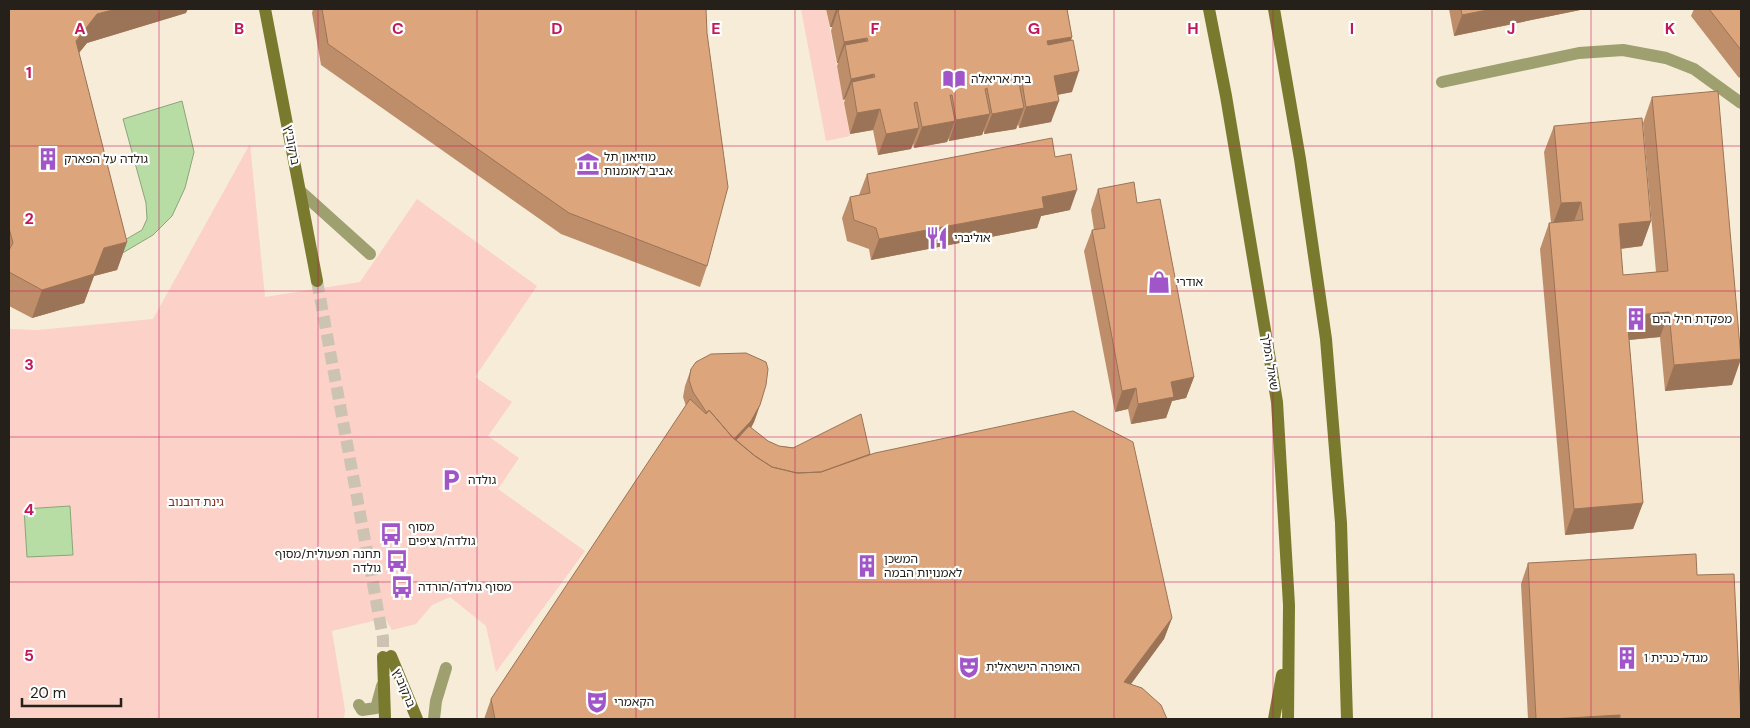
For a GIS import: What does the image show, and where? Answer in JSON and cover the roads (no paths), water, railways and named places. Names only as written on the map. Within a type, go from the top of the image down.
[{"type":"street","name":"ברקוביץ","points":[[265,9],[317,281]]},
{"type":"street","name":"שאול המלך","points":[[1209,9],[1226,96],[1277,402],[1289,605],[1288,719]]},
{"type":"street","points":[[1274,9],[1300,159],[1326,339],[1341,523],[1347,719]]},
{"type":"street","points":[[1274,719],[1280,687],[1289,605]]},
{"type":"street","name":"ברקוביץ","points":[[385,719],[384,678],[387,656],[417,719]]},
{"type":"lane","points":[[1442,82],[1579,53],[1624,50],[1666,58],[1694,69],[1741,103]]},
{"type":"lane","points":[[300,192],[370,254]]},
{"type":"lane","points":[[434,719],[436,701],[446,668]]},
{"type":"lane","points":[[359,705],[362,710],[376,708],[384,678]]},
{"type":"tunnel","points":[[317,281],[383,638],[383,657]]},
{"type":"place","name":"בית אריאלה","points":[[954,79]]},
{"type":"place","name":"גולדה על הפארק","points":[[48,159]]},
{"type":"place","name":"מוזיאון תל אביב לאומנות","points":[[588,164]]},
{"type":"place","name":"אוליברי","points":[[937,238]]},
{"type":"place","name":"אודרי","points":[[1159,282]]},
{"type":"place","name":"מפקדת חיל הים","points":[[1636,319]]},
{"type":"place","name":"גולדה","points":[[451,480]]},
{"type":"place","name":"מסוף גולדה/רציפים","points":[[391,534]]},
{"type":"place","name":"תחנה תפעולית/מסוף גולדה","points":[[397,561]]},
{"type":"place","name":"המשכן לאמנויות הבמה","points":[[867,566]]},
{"type":"place","name":"מסוף גולדה/הורדה","points":[[402,587]]},
{"type":"place","name":"מגדל כנרית 1","points":[[1627,658]]},
{"type":"place","name":"האופרה הישראלית","points":[[969,667]]},
{"type":"place","name":"הקאמרי","points":[[597,702]]},
{"type":"park label","name":"גינת דובנוב","points":[[196,502]]}]
